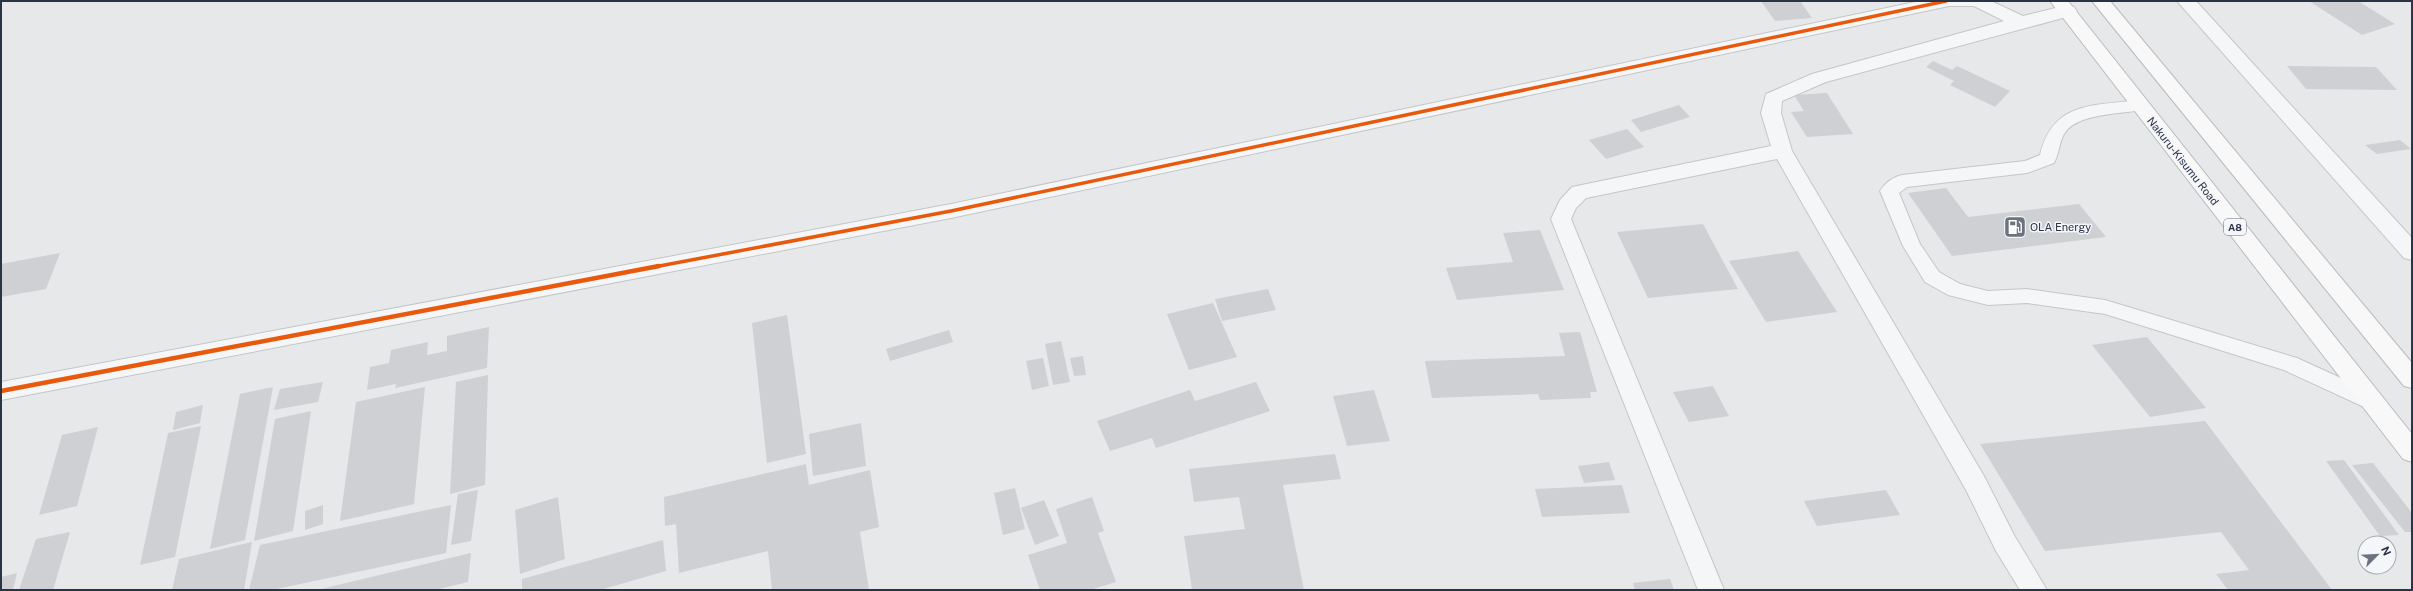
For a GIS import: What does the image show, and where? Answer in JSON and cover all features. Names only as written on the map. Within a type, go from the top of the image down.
[{"type":"highway","points":[[2101,1],[2412,379]]},
{"type":"highway","name":"Nakuru-Kisumu Road","points":[[2063,6],[2412,452]]},
{"type":"street","points":[[1,391],[951,211],[1946,1]]},
{"type":"street","points":[[1952,1],[1978,1],[2021,22]]},
{"type":"street","points":[[2186,1],[2412,252]]},
{"type":"street","points":[[2034,590],[2005,543],[1971,477],[1782,151],[1771,113],[1773,98],[1788,90],[1819,78],[2021,22],[2063,6]]},
{"type":"street","points":[[1711,590],[1561,219],[1567,205],[1580,192],[1782,151]]},
{"type":"lane","points":[[2139,105],[2094,112],[2067,121],[2054,138],[2048,159],[2028,167],[1902,181],[1890,191],[1912,246],[1932,277],[1955,290],[1988,298],[2027,296],[2104,307],[2290,364],[2372,401]]},
{"type":"building","points":[[1761,1],[1800,1],[1812,18],[1775,21]]},
{"type":"building","points":[[2309,1],[2358,1],[2395,24],[2362,35]]},
{"type":"building","points":[[1933,61],[1952,70],[1957,66],[2010,91],[1995,107],[1950,85],[1954,81],[1926,67]]},
{"type":"building","points":[[2287,66],[2376,67],[2397,90],[2306,89]]},
{"type":"building","points":[[1827,93],[1853,134],[1807,137],[1791,112],[1804,111],[1794,95]]},
{"type":"building","points":[[1679,105],[1690,117],[1641,132],[1631,120]]},
{"type":"building","points":[[1627,129],[1644,147],[1606,159],[1589,140]]},
{"type":"building","points":[[2400,140],[2411,149],[2377,154],[2365,145]]},
{"type":"building","name":"OLA Energy","points":[[1946,188],[1968,217],[2079,204],[2106,237],[1952,256],[1908,193]]},
{"type":"building","points":[[1703,224],[1738,289],[1648,298],[1617,232]]},
{"type":"building","points":[[1540,230],[1564,290],[1457,300],[1446,268],[1513,262],[1503,233]]},
{"type":"building","points":[[1798,251],[1837,312],[1766,322],[1729,261]]},
{"type":"building","points":[[60,253],[46,289],[1,297],[1,264]]},
{"type":"building","points":[[1268,289],[1276,310],[1222,321],[1215,299]]},
{"type":"building","points":[[1213,303],[1237,357],[1189,370],[1167,314]]},
{"type":"building","points":[[787,315],[806,454],[767,463],[752,323]]},
{"type":"building","points":[[489,327],[487,368],[395,388],[396,384],[367,390],[370,367],[389,363],[391,350],[428,342],[427,355],[447,351],[447,336]]},
{"type":"building","points":[[949,330],[953,342],[890,361],[886,349]]},
{"type":"building","points":[[1580,332],[1597,392],[1590,392],[1591,398],[1540,400],[1538,394],[1432,398],[1425,361],[1565,356],[1559,333]]},
{"type":"building","points":[[2147,337],[2206,408],[2150,417],[2092,345]]},
{"type":"building","points":[[1061,341],[1070,382],[1053,385],[1045,344]]},
{"type":"building","points":[[1083,356],[1086,375],[1074,376],[1070,358]]},
{"type":"building","points":[[1043,358],[1049,386],[1032,390],[1026,361]]},
{"type":"building","points":[[488,375],[485,485],[450,494],[456,382]]},
{"type":"building","points":[[323,382],[318,402],[274,410],[280,389]]},
{"type":"building","points":[[1256,382],[1270,411],[1156,448],[1152,438],[1110,451],[1097,421],[1190,390],[1195,401]]},
{"type":"building","points":[[1713,386],[1729,416],[1689,422],[1673,392]]},
{"type":"building","points":[[273,387],[245,540],[210,549],[240,394]]},
{"type":"building","points":[[425,387],[414,504],[340,521],[356,402]]},
{"type":"building","points":[[1374,390],[1390,441],[1347,446],[1333,396]]},
{"type":"building","points":[[203,405],[200,423],[173,430],[176,412]]},
{"type":"building","points":[[311,411],[293,531],[254,541],[275,419]]},
{"type":"building","points":[[2205,421],[2332,590],[2228,590],[2216,574],[2249,570],[2221,532],[2045,551],[1980,444]]},
{"type":"building","points":[[861,423],[866,466],[813,476],[809,434]]},
{"type":"building","points":[[201,426],[175,557],[140,565],[168,433]]},
{"type":"building","points":[[98,427],[77,506],[39,515],[62,435]]},
{"type":"building","points":[[1335,454],[1341,479],[1283,485],[1304,590],[1192,590],[1184,536],[1245,529],[1239,497],[1194,502],[1189,469]]},
{"type":"building","points":[[2344,460],[2399,535],[2379,535],[2326,461]]},
{"type":"building","points":[[1609,462],[1615,480],[1584,483],[1578,466]]},
{"type":"building","points":[[2373,463],[2412,513],[2412,532],[2405,532],[2352,465]]},
{"type":"building","points":[[806,464],[809,485],[870,470],[879,527],[860,532],[869,590],[772,590],[768,551],[679,573],[676,524],[665,526],[664,497]]},
{"type":"building","points":[[1622,485],[1630,513],[1542,517],[1535,489]]},
{"type":"building","points":[[1015,488],[1025,529],[1003,535],[994,493]]},
{"type":"building","points":[[478,490],[471,541],[451,545],[458,494]]},
{"type":"building","points":[[1886,490],[1900,515],[1817,526],[1804,501]]},
{"type":"building","points":[[558,497],[565,559],[520,574],[515,510]]},
{"type":"building","points":[[1092,497],[1104,531],[1098,533],[1116,582],[1090,590],[1040,590],[1028,555],[1067,543],[1056,509]]},
{"type":"building","points":[[1044,500],[1059,536],[1035,545],[1021,508]]},
{"type":"building","points":[[323,505],[323,524],[305,530],[305,511]]},
{"type":"building","points":[[451,505],[446,553],[272,590],[249,590],[260,545]]},
{"type":"building","points":[[70,532],[53,590],[19,590],[36,539]]},
{"type":"building","points":[[663,540],[666,571],[600,590],[522,590],[522,579]]},
{"type":"building","points":[[252,542],[244,590],[172,590],[179,559]]},
{"type":"building","points":[[471,553],[468,582],[435,590],[317,590]]},
{"type":"building","points":[[17,573],[13,590],[1,590],[1,577]]},
{"type":"building","points":[[1670,579],[1674,590],[1635,590],[1633,583]]},
{"type":"cycle path","points":[[1,391],[951,211],[1946,1]]},
{"type":"place","name":"OLA Energy","points":[[2015,227]]}]
